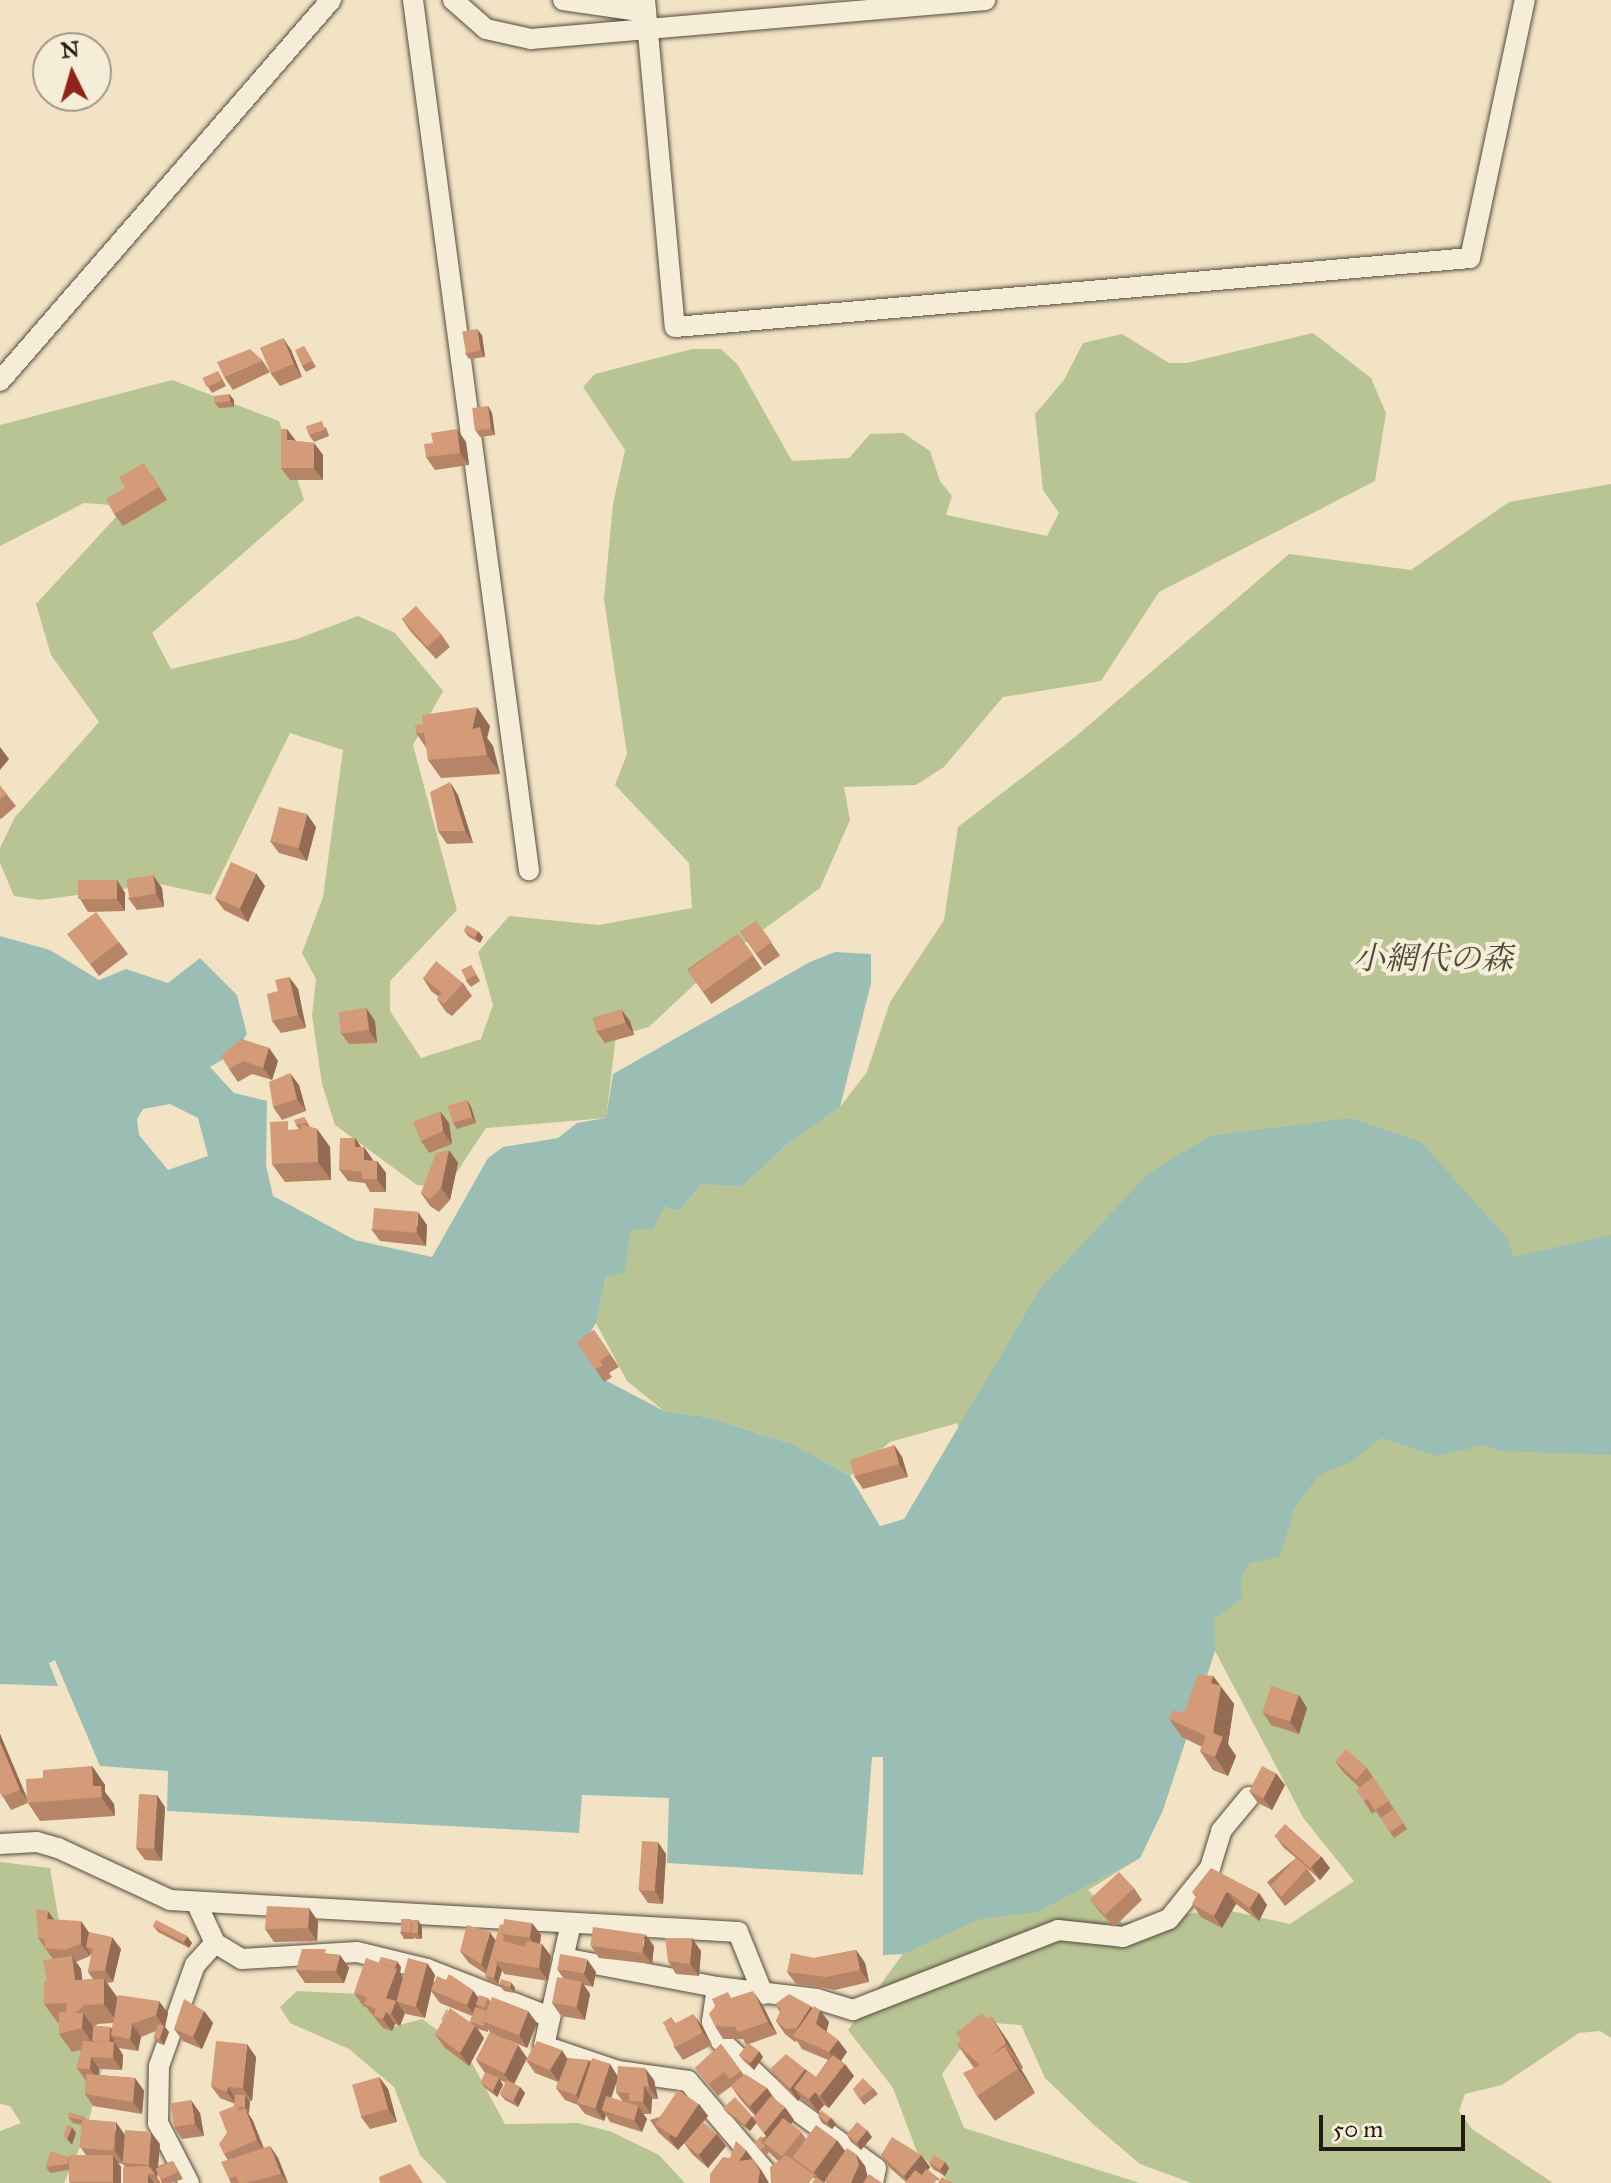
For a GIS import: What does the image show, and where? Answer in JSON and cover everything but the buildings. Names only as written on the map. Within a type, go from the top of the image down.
[{"type":"street","points":[[0,381],[331,0]]},
{"type":"street","points":[[413,0],[529,870]]},
{"type":"street","points":[[453,0],[486,29],[509,37],[646,14],[985,0]]},
{"type":"street","points":[[563,0],[646,14]]},
{"type":"street","points":[[646,14],[675,327],[1470,258],[1525,0]]},
{"type":"street","points":[[563,1958],[717,1987],[817,1999],[853,2010],[1058,1930],[1123,1937],[1169,1919],[1210,1868],[1221,1831],[1249,1797]]},
{"type":"street","points":[[0,1844],[37,1842],[58,1848],[170,1900],[738,1932],[763,1994]]},
{"type":"street","points":[[196,1902],[215,1943],[242,1959],[357,1952],[427,1969],[550,2017]]},
{"type":"street","points":[[571,1923],[544,2046],[618,2071],[688,2081],[775,2183]]},
{"type":"street","points":[[189,2183],[158,2123],[159,2066],[195,1965],[215,1943]]},
{"type":"street","points":[[717,1987],[712,2022],[720,2040],[789,2105],[876,2168],[873,2183]]},
{"type":"green space","points":[[1313,333],[1371,378],[1386,413],[1375,481],[1159,592],[1101,681],[1003,697],[944,767],[916,785],[844,787],[850,820],[820,888],[716,964],[649,1027],[616,1036],[606,1118],[486,1128],[447,1187],[417,1185],[335,1125],[322,1084],[312,1015],[316,979],[302,953],[323,897],[343,750],[290,733],[211,895],[159,884],[40,900],[14,896],[0,863],[0,848],[15,817],[99,722],[51,655],[36,604],[126,506],[84,503],[0,546],[0,425],[172,380],[279,421],[304,500],[152,633],[171,669],[297,639],[358,616],[395,633],[443,691],[413,745],[457,910],[390,981],[390,1011],[421,1058],[481,1039],[493,1005],[478,952],[509,916],[599,925],[692,908],[689,863],[615,785],[627,754],[604,599],[613,504],[625,450],[583,387],[595,374],[692,349],[721,349],[738,365],[792,461],[849,458],[870,434],[903,433],[930,451],[940,481],[952,496],[946,515],[1047,536],[1059,513],[1043,490],[1035,414],[1064,380],[1083,343],[1122,334],[1169,363],[1187,363]]},
{"type":"green space","name":"小網代の森","points":[[1611,484],[1611,2038],[1600,2031],[1579,2033],[1502,2085],[1465,2094],[1459,2111],[1472,2129],[1553,2183],[1191,2183],[1140,2164],[1093,2124],[1045,2078],[1021,2025],[980,2022],[942,2074],[964,2128],[1140,2183],[951,2183],[917,2152],[893,2088],[848,2030],[960,1874],[958,1423],[890,1442],[850,1476],[793,1444],[707,1417],[664,1411],[627,1381],[596,1323],[606,1277],[625,1271],[631,1230],[664,1207],[680,1211],[701,1184],[742,1187],[784,1147],[840,1107],[867,1072],[890,1002],[944,920],[958,827],[1075,737],[1289,554],[1411,570],[1509,502]],"holes":[[[1215,1651],[1304,1819],[1354,1881],[1290,1924],[1222,1909],[1123,1923],[1088,1890],[1140,1858],[1163,1810]]]},
{"type":"green space","points":[[0,1862],[50,1868],[60,1927],[52,1995],[102,2070],[84,2138],[64,2183],[0,2183],[0,2131],[21,2123],[10,2106],[0,2104]]},
{"type":"green space","points":[[297,1991],[359,1994],[392,2027],[422,2019],[465,2050],[505,2124],[578,2123],[612,2132],[659,2155],[685,2183],[447,2183],[420,2155],[394,2087],[349,2049],[290,2023],[280,2007]]},
{"type":"water","points":[[0,936],[50,950],[99,980],[126,969],[168,983],[200,958],[237,995],[247,1034],[235,1052],[210,1067],[234,1093],[267,1101],[266,1165],[273,1196],[355,1240],[432,1257],[488,1158],[503,1147],[558,1138],[577,1123],[606,1118],[613,1074],[810,962],[835,952],[871,954],[871,983],[840,1107],[784,1147],[742,1187],[701,1184],[680,1211],[664,1207],[653,1229],[631,1230],[625,1272],[606,1277],[596,1323],[582,1346],[603,1379],[664,1411],[707,1417],[793,1444],[850,1476],[880,1526],[904,1519],[1040,1289],[1147,1175],[1209,1136],[1351,1118],[1421,1142],[1508,1239],[1513,1257],[1611,1235],[1611,1455],[1499,1451],[1484,1445],[1437,1456],[1381,1438],[1351,1462],[1319,1475],[1294,1509],[1280,1557],[1250,1563],[1241,1578],[1242,1598],[1214,1619],[1215,1650],[1163,1810],[1140,1858],[1037,1912],[980,1919],[903,1954],[883,1955],[883,1757],[872,1757],[863,1875],[667,1863],[669,1798],[582,1795],[579,1833],[167,1811],[168,1771],[100,1766],[55,1660],[49,1663],[58,1686],[0,1684]],"holes":[[[170,1104],[198,1118],[208,1156],[168,1170],[139,1135],[137,1119],[143,1109]]]}]
